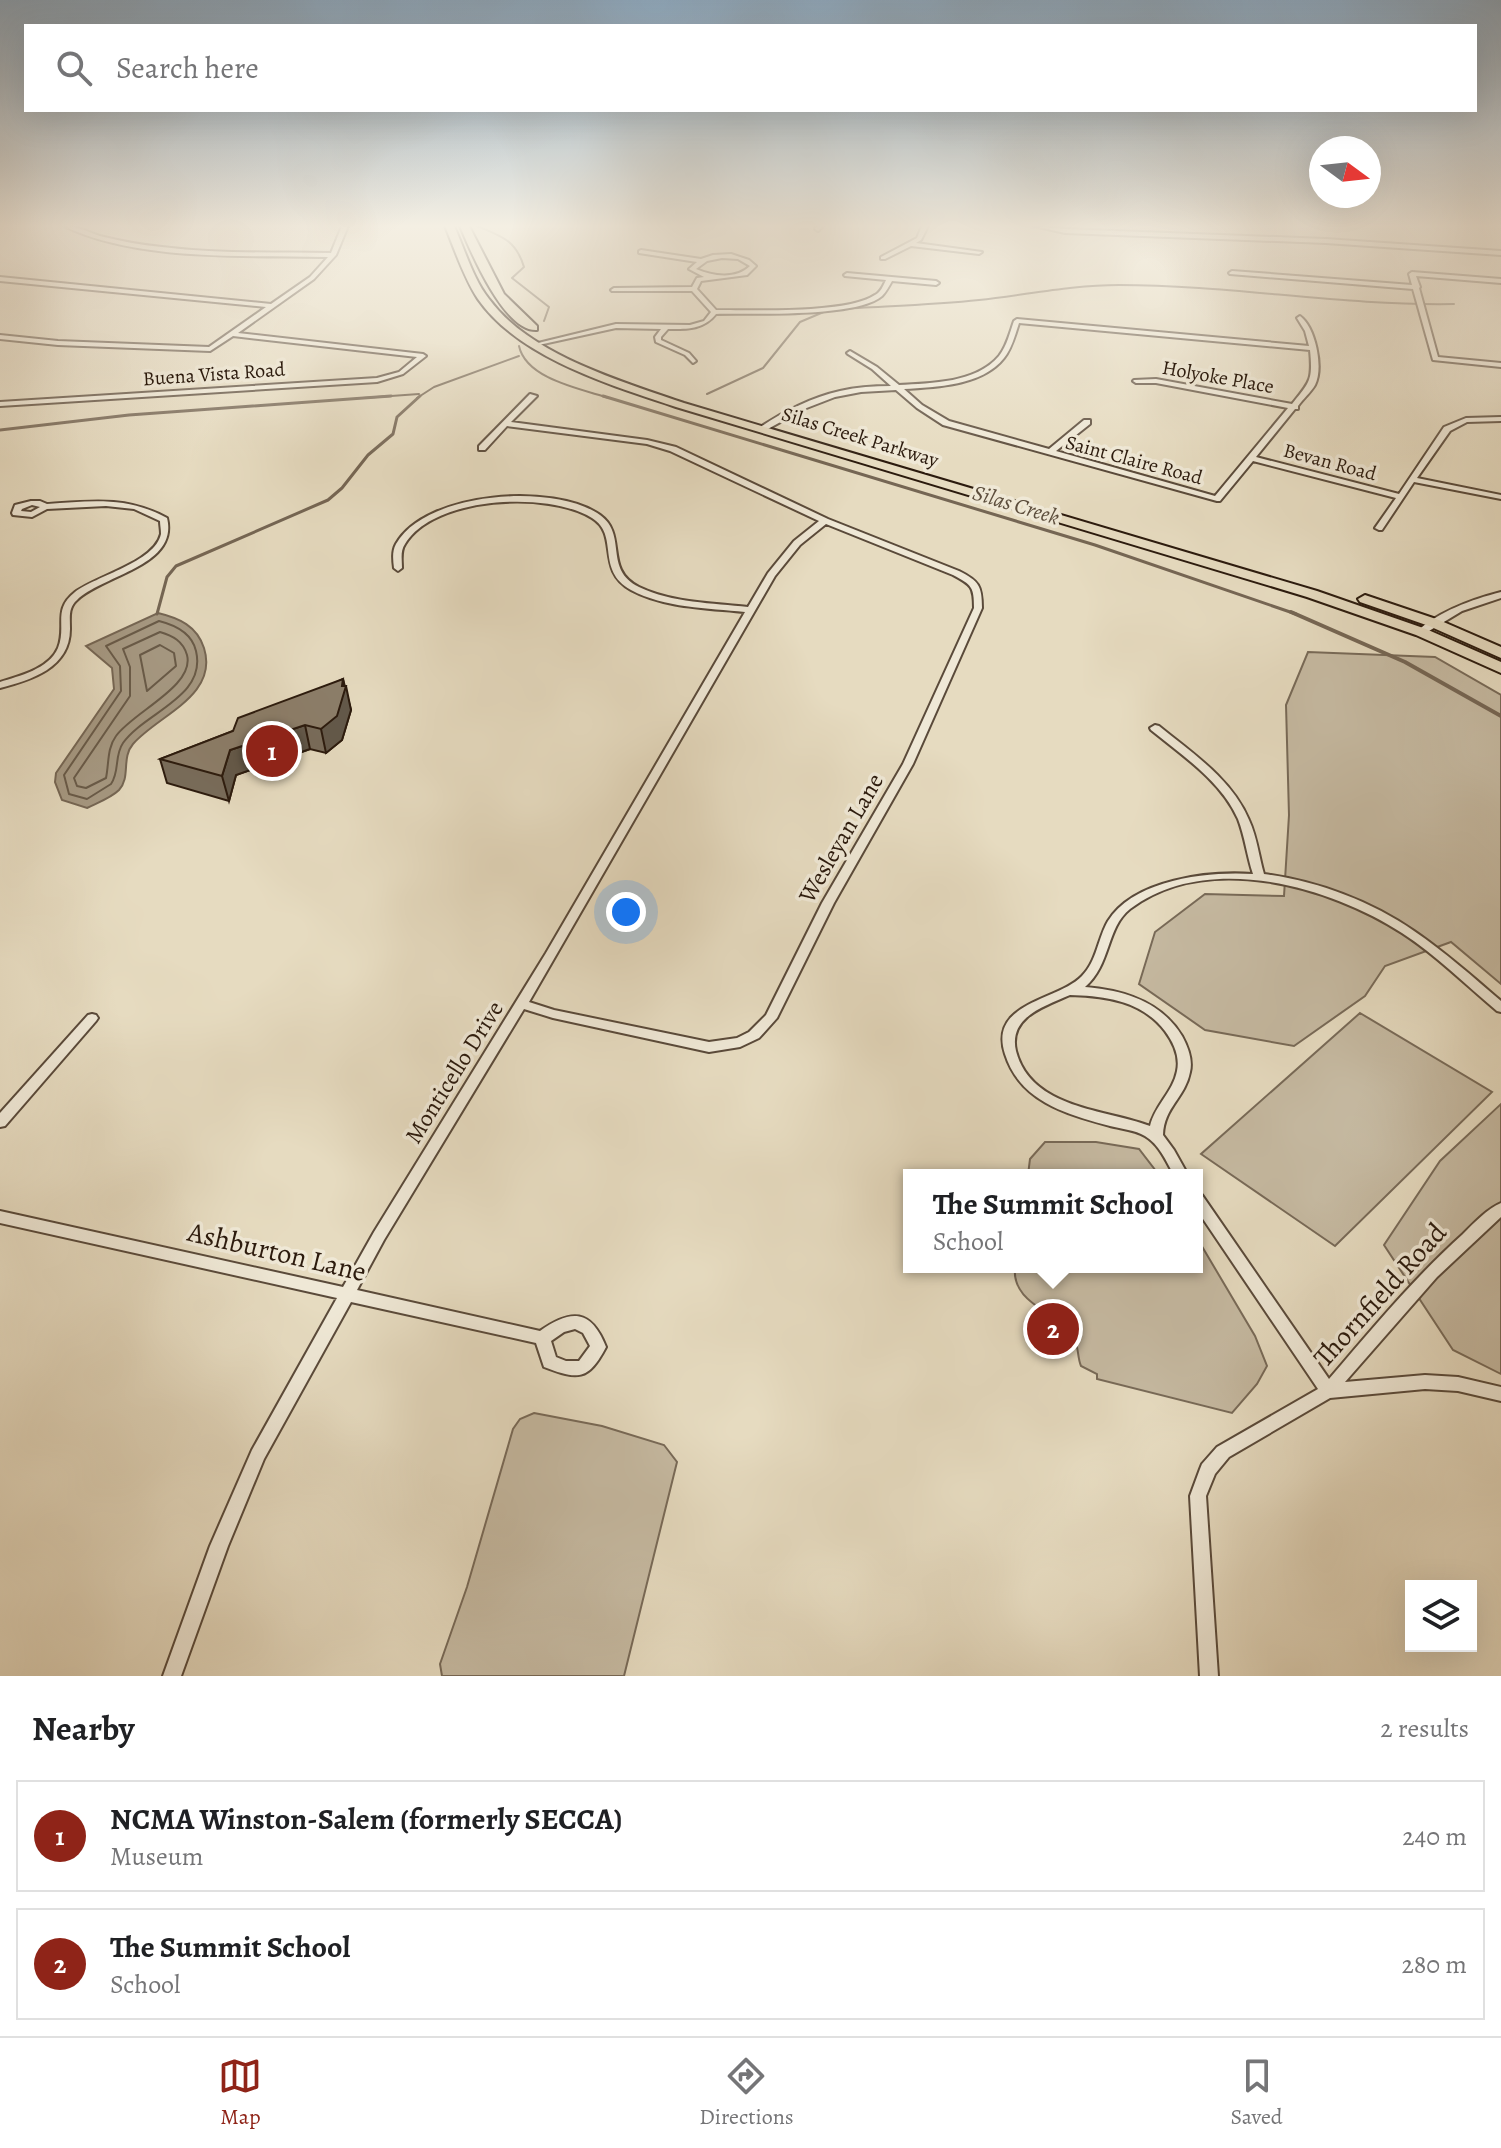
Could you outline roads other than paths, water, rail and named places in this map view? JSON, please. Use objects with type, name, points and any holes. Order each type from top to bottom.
[{"type":"main road","name":"Silas Creek Parkway","points":[[487,304],[536,345],[585,372],[613,383],[769,425]]},
{"type":"main road","name":"Silas Creek Parkway","points":[[506,304],[526,324],[579,358],[617,374],[769,425],[1501,653]]},
{"type":"main road","name":"Silas Creek Parkway","points":[[1428,628],[1501,668]]},
{"type":"street","points":[[255,304],[273,306]]},
{"type":"street","points":[[0,337],[58,343],[210,349],[275,304]]},
{"type":"street","points":[[707,304],[714,312]]},
{"type":"street","points":[[536,345],[616,326],[697,326],[714,312],[805,310],[848,304]]},
{"type":"street","points":[[1421,304],[1435,359],[1501,365]]},
{"type":"street","name":"Saint Claire Road","points":[[850,353],[867,360],[920,409],[946,423],[1217,499],[1312,384],[1315,373],[1311,348],[1306,323],[1300,318]]},
{"type":"street","points":[[769,425],[826,397],[944,383],[992,366],[1002,357],[1017,321],[1311,348]]},
{"type":"street","points":[[665,328],[658,341],[687,354],[693,361]]},
{"type":"street","name":"Buena Vista Road","points":[[0,404],[377,380],[401,373],[423,356],[231,334]]},
{"type":"street","name":"Holyoke Place","points":[[1136,381],[1156,381],[1295,407]]},
{"type":"street","points":[[482,448],[533,396]]},
{"type":"street","points":[[1379,528],[1447,429],[1473,419],[1501,419]]},
{"type":"street","points":[[1049,453],[1087,422]]},
{"type":"street","points":[[506,424],[647,442],[673,449],[825,521]]},
{"type":"street","name":"Bevan Road","points":[[1252,458],[1399,496]]},
{"type":"street","points":[[1414,480],[1473,494],[1501,497]]},
{"type":"street","points":[[398,568],[400,544],[412,529],[447,510],[516,498],[550,501],[568,504],[599,517],[609,531],[612,547],[610,559],[617,576],[633,588],[658,596],[750,610]]},
{"type":"street","points":[[0,685],[46,667],[60,654],[65,637],[62,616],[68,605],[79,593],[152,553],[163,542],[168,530],[164,520],[152,512],[130,505],[110,503],[45,507]]},
{"type":"street","name":"Monticello Drive","points":[[172,1676],[219,1546],[258,1455],[379,1236],[522,1004],[750,610],[782,560],[797,543],[825,521]]},
{"type":"street","name":"Wesleyan Lane","points":[[522,1004],[553,1014],[709,1047],[740,1042],[754,1035],[771,1018],[828,903],[908,764],[978,608],[978,591],[971,581],[825,521]]},
{"type":"street","points":[[1428,628],[1443,614],[1501,595]]},
{"type":"street","points":[[1155,728],[1215,779],[1232,799],[1251,839],[1259,875]]},
{"type":"street","points":[[1156,1136],[1053,1103],[1030,1085],[1018,1069],[1008,1044],[1016,1020],[1039,1003],[1068,991],[1093,972],[1122,908],[1168,885],[1203,878],[1259,875],[1303,884],[1396,925],[1501,1008]]},
{"type":"street","points":[[1068,991],[1099,992],[1143,1005],[1163,1019],[1179,1041],[1185,1065],[1182,1078],[1158,1112],[1156,1136],[1177,1169]]},
{"type":"street","points":[[0,1122],[92,1018]]},
{"type":"street","name":"Thornfield Road","points":[[1203,1208],[1328,1391],[1423,1281],[1472,1232],[1501,1209]]},
{"type":"street","name":"Ashburton Lane","points":[[0,1217],[542,1338]]},
{"type":"street","points":[[1209,1676],[1198,1517],[1201,1482],[1223,1452],[1328,1391],[1425,1382],[1458,1384],[1501,1394]]},
{"type":"water","points":[[158,613],[180,620],[197,634],[204,648],[206,665],[203,679],[184,703],[129,749],[125,779],[116,793],[87,808],[62,800],[55,782],[56,773],[114,689],[112,668],[86,646]]},
{"type":"waterway","name":"Silas Creek","points":[[544,321],[549,307],[545,304]]},
{"type":"waterway","points":[[839,309],[923,304]]},
{"type":"waterway","points":[[707,394],[763,368],[800,322],[826,311]]},
{"type":"waterway","name":"Silas Creek","points":[[519,346],[532,367],[543,375],[609,398]]},
{"type":"waterway","points":[[420,396],[434,387],[519,356]]},
{"type":"waterway","points":[[391,396],[419,394]]},
{"type":"waterway","points":[[0,430],[129,415],[391,396]]},
{"type":"waterway","points":[[363,398],[391,396]]},
{"type":"waterway","points":[[157,614],[167,577],[176,566],[328,500],[342,488],[368,455],[393,434],[397,417],[420,396]]},
{"type":"waterway","name":"Silas Creek","points":[[603,396],[1095,545],[1294,613]]},
{"type":"waterway","name":"Silas Creek","points":[[1294,613],[1405,662],[1501,716]]},
{"type":"place","name":"NCMA Winston-Salem (formerly SECCA)","points":[[272,751]]},
{"type":"place","name":"The Summit School","points":[[1053,1329]]}]
